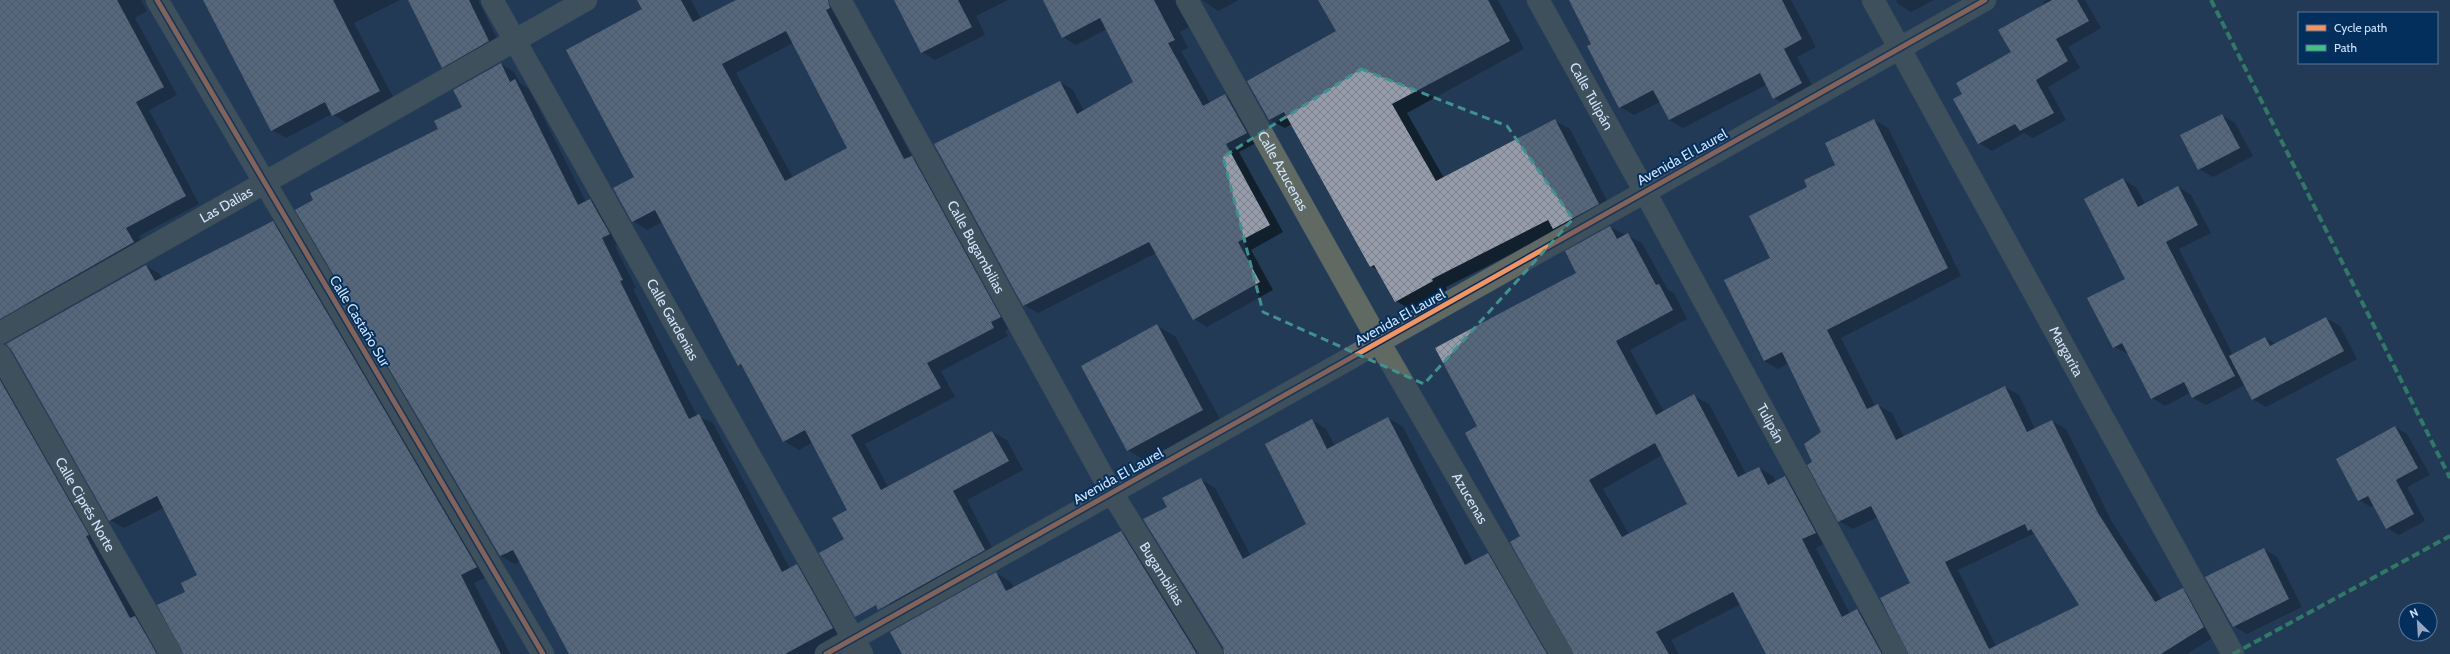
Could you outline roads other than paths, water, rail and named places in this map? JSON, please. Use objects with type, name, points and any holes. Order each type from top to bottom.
[{"type":"street","name":"Calle Castaño Sur","points":[[157,0],[543,654]]},
{"type":"street","name":"Calle Gardenias","points":[[492,0],[857,646]]},
{"type":"street","name":"Las Dalias","points":[[0,333],[586,0]]},
{"type":"street","name":"Calle Bugambilias","points":[[840,0],[1112,493]]},
{"type":"street","name":"Calle Azucenas","points":[[1187,0],[1379,342]]},
{"type":"street","name":"Calle Tulipán","points":[[1538,0],[1645,192]]},
{"type":"street","name":"Margarita","points":[[1873,0],[1901,47],[2233,654]]},
{"type":"street","name":"Avenida El Laurel","points":[[826,654],[857,646],[1112,493],[1985,0]]},
{"type":"street","name":"Tulipán","points":[[1645,192],[1896,654]]},
{"type":"street","name":"Azucenas","points":[[1379,342],[1561,654]]},
{"type":"street","name":"Calle Ciprés Norte","points":[[0,355],[172,654]]},
{"type":"street","name":"Bugambilias","points":[[1112,493],[1212,654]]}]
